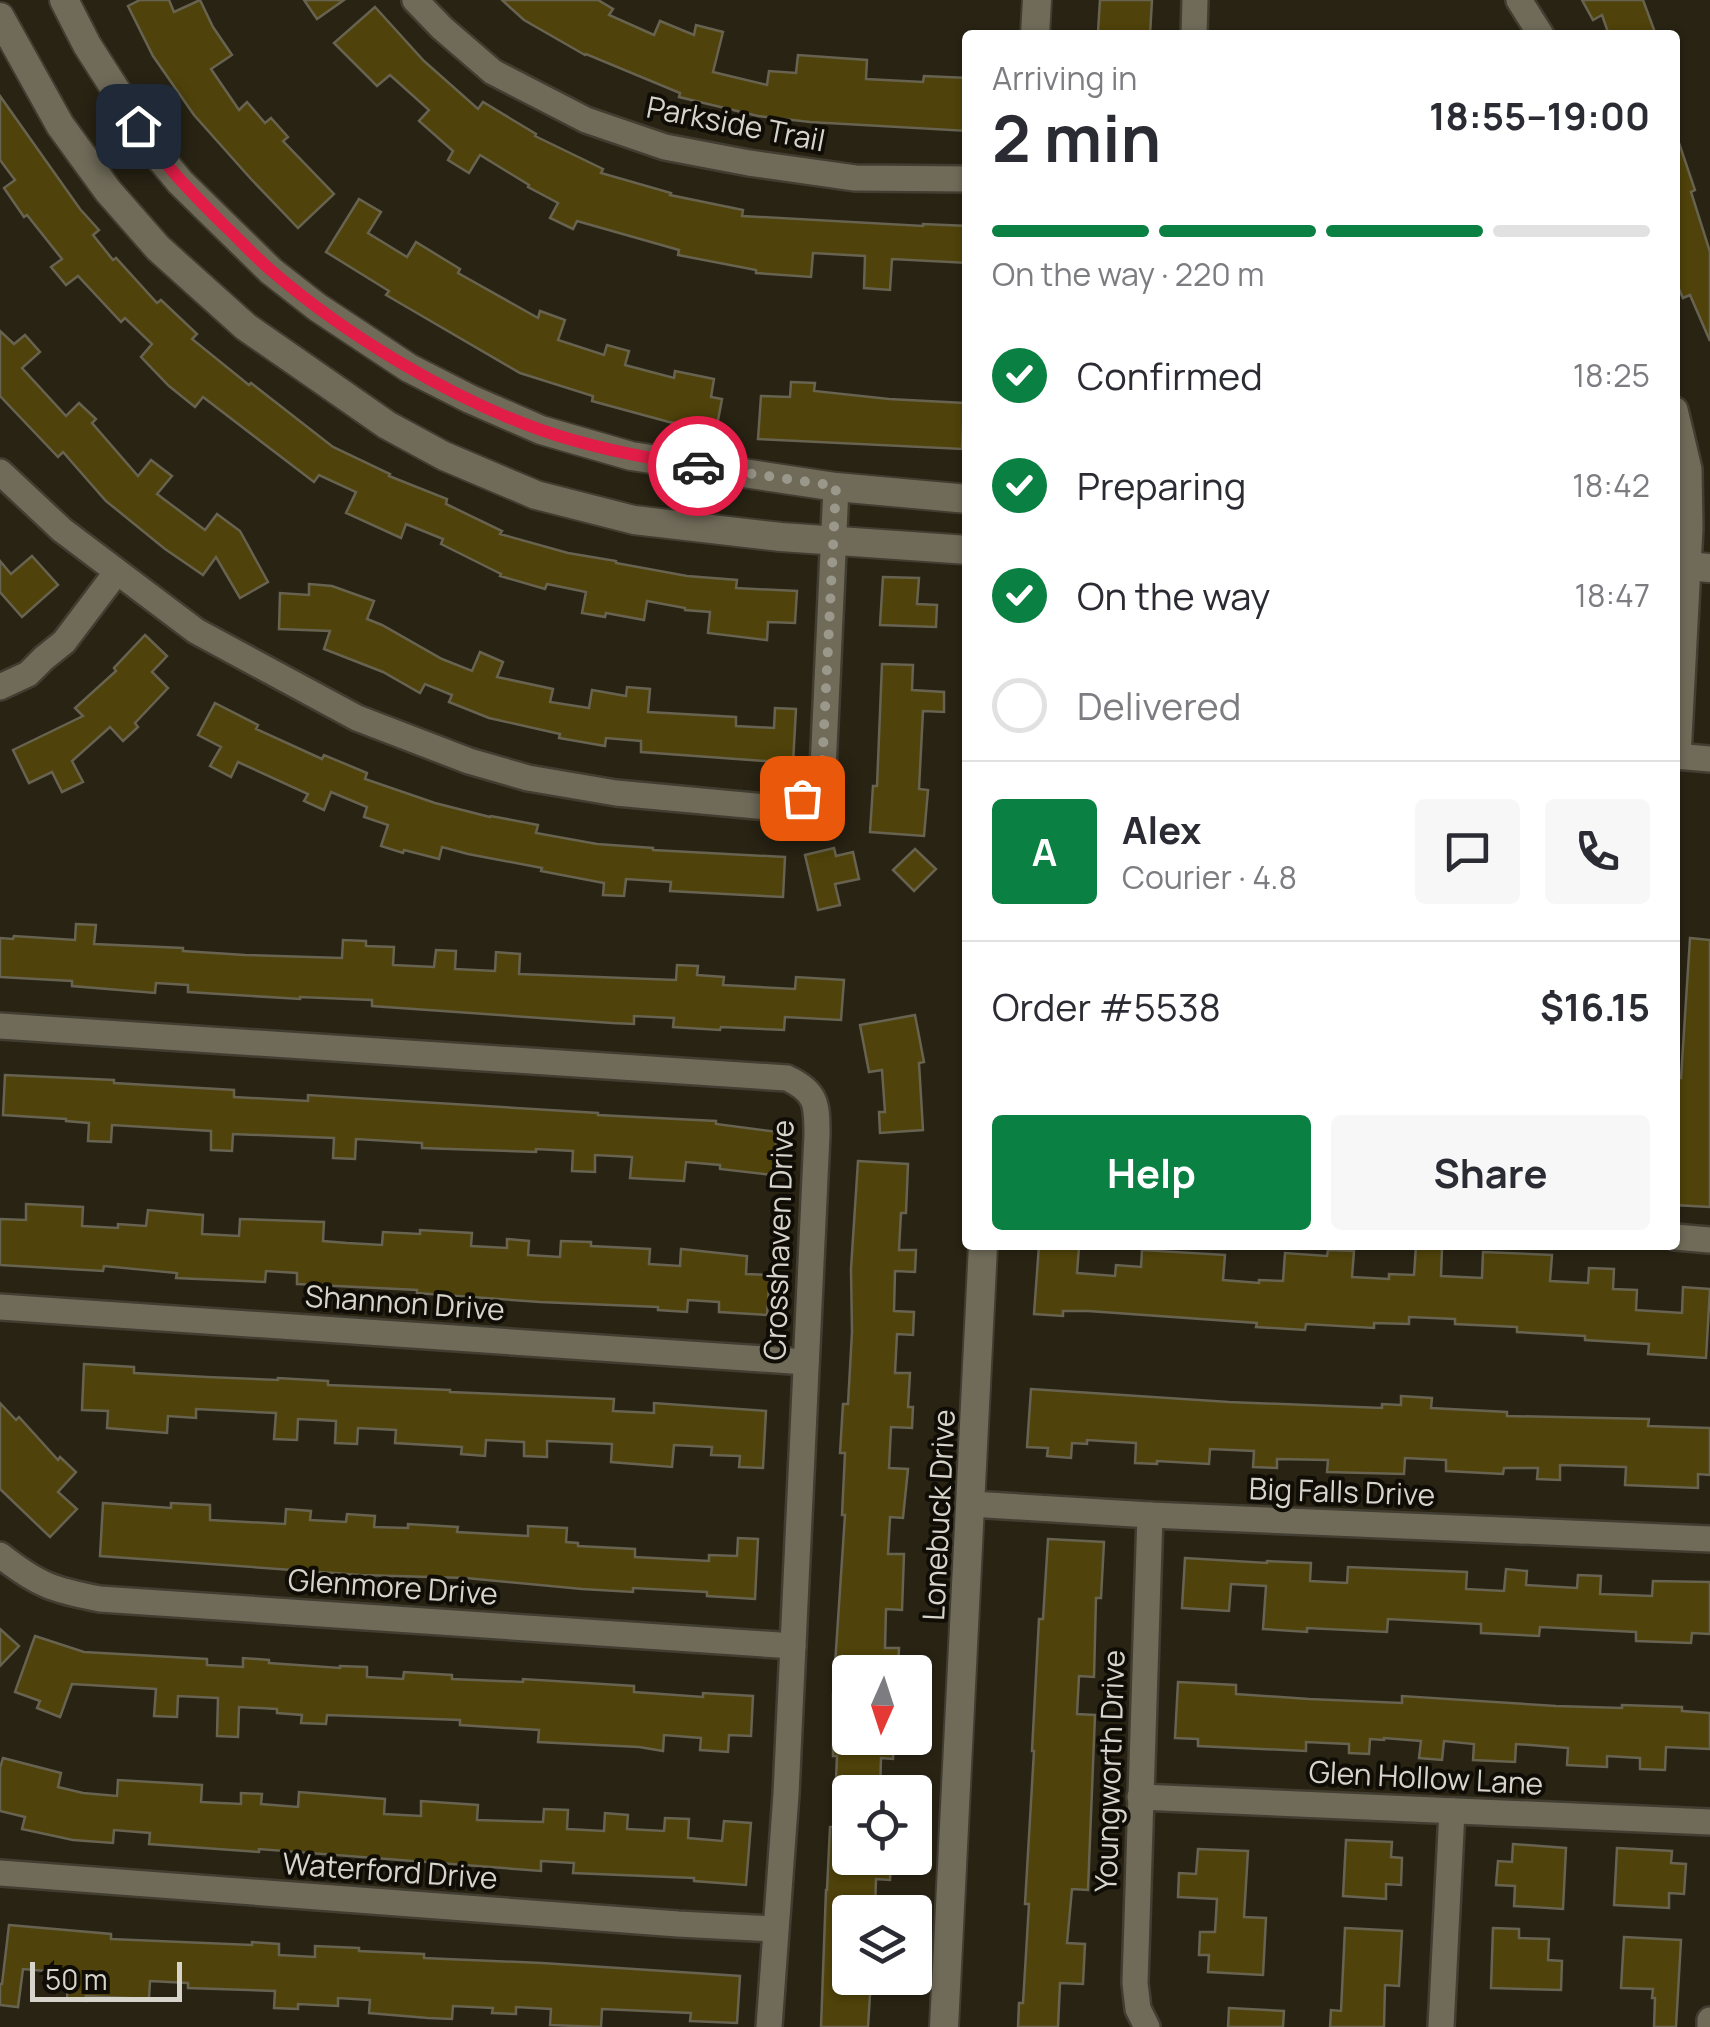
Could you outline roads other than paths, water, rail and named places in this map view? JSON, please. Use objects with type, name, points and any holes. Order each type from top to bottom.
[{"type":"street","points":[[64,0],[86,45],[156,154],[180,182],[271,271],[409,368],[541,430],[631,456],[836,486],[962,498]]},
{"type":"street","name":"Parkside Trail","points":[[415,0],[493,72],[586,120],[666,147],[749,164],[855,178],[962,179]]},
{"type":"street","points":[[1035,30],[1038,0]]},
{"type":"street","points":[[1194,30],[1195,0]]},
{"type":"street","points":[[1520,0],[1538,30]]},
{"type":"street","points":[[0,17],[60,125],[108,191],[158,248],[246,327],[386,426],[444,456],[536,495],[634,520],[780,537],[962,550]]},
{"type":"street","points":[[1680,433],[1688,469],[1691,566],[1680,705]]},
{"type":"street","points":[[0,472],[62,530],[196,632],[357,718],[469,761],[528,778],[616,793],[778,808],[808,795],[822,769],[836,486]]},
{"type":"street","points":[[0,687],[28,674],[64,642],[116,573]]},
{"type":"street","points":[[1680,756],[1710,758]]},
{"type":"street","name":"Crosshaven Drive","points":[[0,1026],[787,1078],[812,1094],[817,1111],[806,1362],[786,1794],[770,2027]]},
{"type":"street","points":[[1680,1237],[1710,1240]]},
{"type":"street","name":"Lonebuck Drive","points":[[944,2027],[983,1250]]},
{"type":"street","name":"Shannon Drive","points":[[0,1308],[806,1362]]},
{"type":"street","name":"Big Falls Drive","points":[[971,1504],[1710,1540]]},
{"type":"street","name":"Youngworth Drive","points":[[1147,2027],[1138,2010],[1134,1984],[1150,1515]]},
{"type":"street","name":"Glenmore Drive","points":[[0,1555],[38,1583],[100,1600],[793,1646]]},
{"type":"street","name":"Glen Hollow Lane","points":[[1140,1797],[1710,1822]]},
{"type":"street","points":[[1441,2027],[1452,1810]]},
{"type":"street","name":"Waterford Drive","points":[[0,1873],[775,1929]]}]
